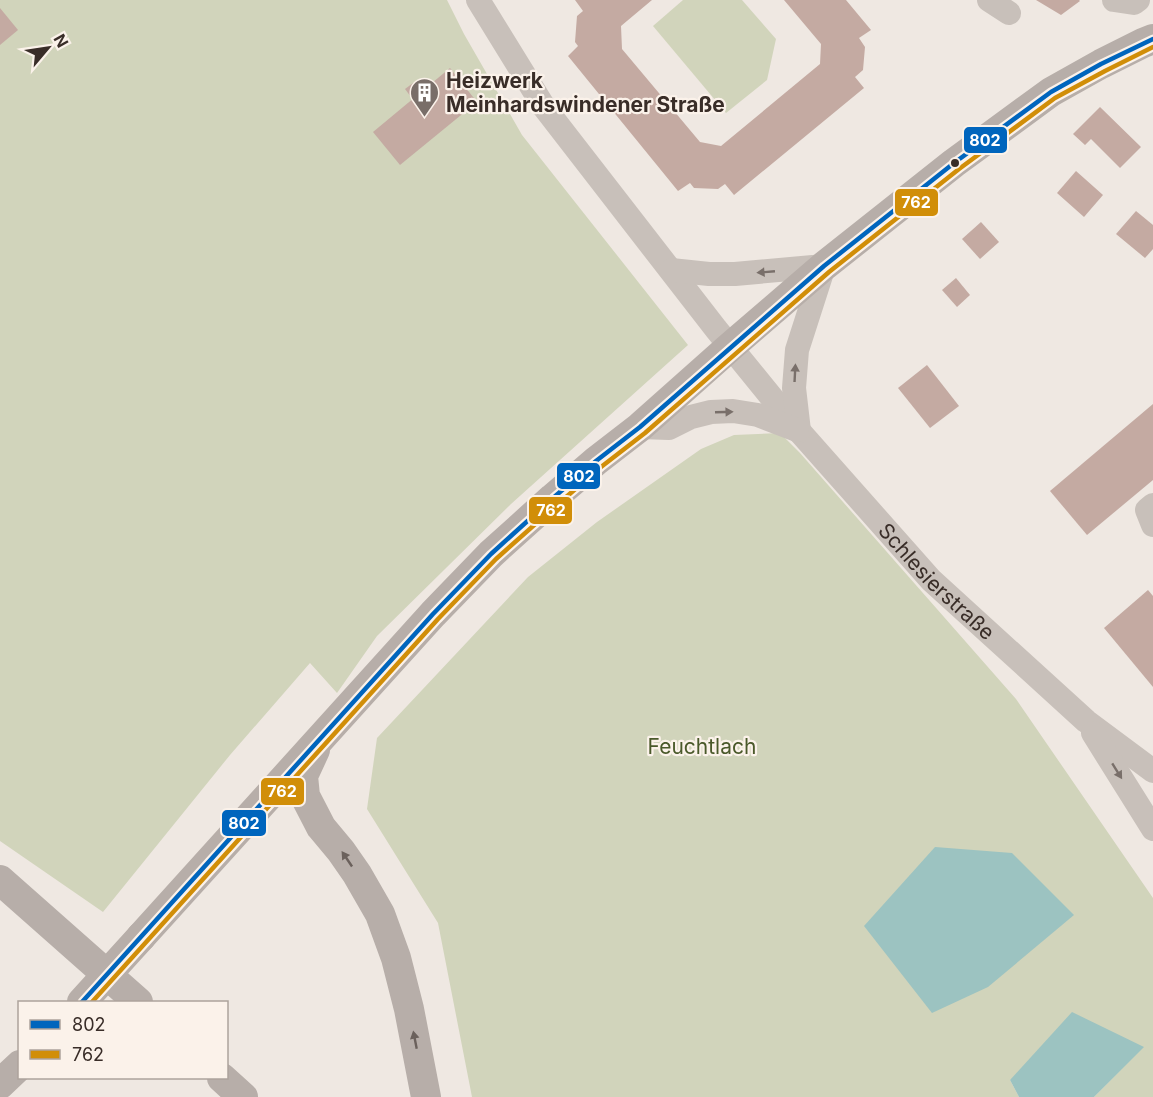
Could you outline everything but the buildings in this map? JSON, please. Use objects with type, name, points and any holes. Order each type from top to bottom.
[{"type":"main road","points":[[83,1001],[433,614],[491,554],[596,461],[640,427],[824,267],[954,163],[1051,92],[1101,64],[1150,47]]},
{"type":"main road","points":[[320,738],[303,776],[304,796],[321,827],[341,850],[380,914],[396,958],[409,1008],[426,1097]]},
{"type":"main road","points":[[0,880],[137,1001]]},
{"type":"main road","points":[[0,1084],[18,1067]]},
{"type":"main road","points":[[3,1097],[18,1079]]},
{"type":"main road","points":[[224,1079],[243,1097]]},
{"type":"street","name":"Schlesierstraße","points":[[478,0],[543,107],[730,347],[799,431],[931,580],[1086,721],[1153,771]]},
{"type":"street","points":[[988,0],[1009,13]]},
{"type":"street","points":[[671,270],[735,274],[824,267],[797,350],[795,388],[799,431]]},
{"type":"street","name":"Schlesierstraße","points":[[640,427],[669,428],[691,417],[711,412],[733,411],[758,415],[799,431]]},
{"type":"street","points":[[1153,505],[1147,510],[1153,525]]},
{"type":"street","name":"Schlesierstraße","points":[[1086,721],[1153,829]]},
{"type":"green space","points":[[0,0],[447,0],[522,135],[688,345],[511,504],[377,636],[337,693],[310,663],[230,755],[103,912],[0,841]]},
{"type":"green space","points":[[683,0],[742,0],[776,39],[767,80],[726,113],[653,26]]},
{"type":"green space","name":"Feuchtlach","points":[[780,433],[1016,699],[1153,898],[1153,1097],[1094,1097],[1143,1047],[1010,1080],[1019,1097],[472,1097],[438,923],[367,809],[377,738],[528,577],[597,522],[701,449],[734,435]]},
{"type":"water","points":[[935,847],[1012,853],[1074,915],[988,987],[932,1013],[864,926]]},
{"type":"water","points":[[1072,1012],[1144,1047],[1094,1097],[1019,1097],[1010,1080]]},
{"type":"transit line","name":"802","points":[[83,1001],[433,614],[491,554],[553,498],[640,427],[824,266],[954,163],[1051,92],[1153,39]]},
{"type":"transit line","name":"762","points":[[93,1001],[438,619],[496,559],[601,467],[645,433],[829,272],[959,169],[1055,98],[1153,47]]},
{"type":"place","name":"Heizwerk Meinhardswindener Straße","points":[[425,118]]}]
